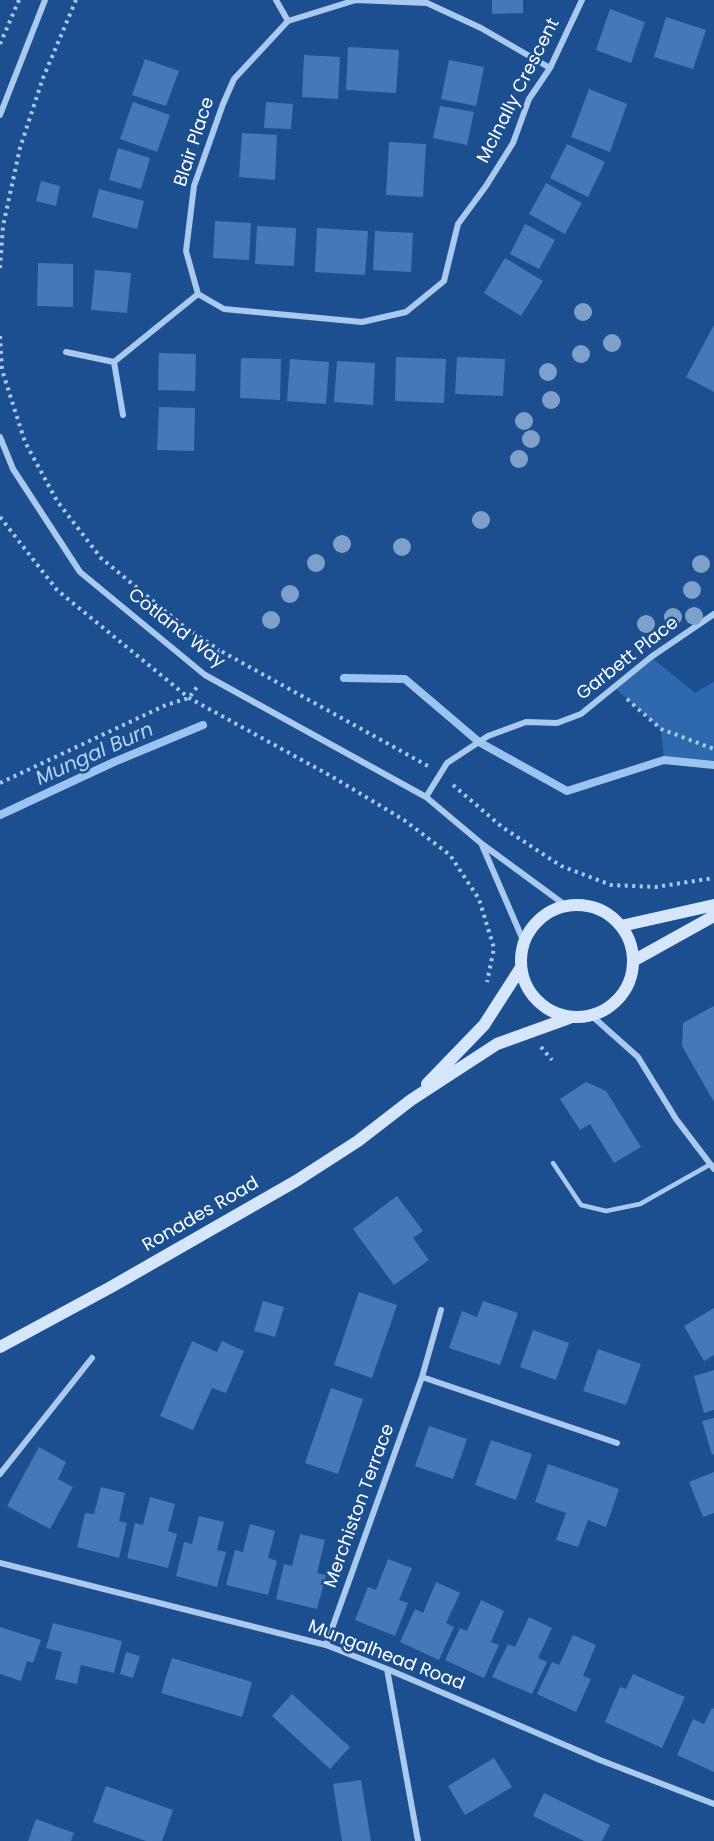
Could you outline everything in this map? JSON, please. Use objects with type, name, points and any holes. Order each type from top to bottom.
[{"type":"main road","points":[[565,905],[586,905],[605,912],[621,926],[630,942],[633,961],[630,982],[614,1004],[592,1016],[569,1018],[546,1010],[531,996],[520,969],[523,940],[540,918],[565,905]]},
{"type":"main road","points":[[621,926],[714,906]]},
{"type":"main road","points":[[633,961],[714,916]]},
{"type":"main road","name":"Ronades Road","points":[[411,1100],[484,1025],[520,969]]},
{"type":"main road","name":"Ronades Road","points":[[0,1347],[296,1181],[358,1141],[411,1100],[497,1044],[569,1018]]},
{"type":"street","points":[[0,115],[45,0]]},
{"type":"street","points":[[276,0],[288,21]]},
{"type":"street","name":"Blair Place","points":[[198,294],[186,250],[194,186],[234,79],[288,21],[356,0],[427,3],[481,28],[550,68]]},
{"type":"street","name":"McInally Crescent","points":[[198,294],[224,309],[362,322],[406,312],[444,281],[458,224],[486,186],[513,143],[529,99],[550,68],[582,0]]},
{"type":"street","points":[[114,362],[198,294]]},
{"type":"street","points":[[66,352],[114,362]]},
{"type":"street","points":[[114,362],[123,415]]},
{"type":"street","name":"Cotland Way","points":[[0,437],[13,469],[80,572],[205,675],[426,797],[482,844],[565,905]]},
{"type":"street","name":"Garbett Place","points":[[440,773],[447,763],[488,735],[526,722],[557,723],[581,714],[651,657],[714,614]]},
{"type":"street","points":[[426,797],[440,773]]},
{"type":"street","name":"Cotland Way","points":[[482,844],[523,940]]},
{"type":"street","points":[[592,1016],[638,1057],[676,1119],[712,1166]]},
{"type":"street","name":"Merchiston Terrace","points":[[326,1645],[422,1377],[441,1310]]},
{"type":"street","points":[[0,1474],[92,1358]]},
{"type":"street","points":[[422,1377],[617,1443]]},
{"type":"street","name":"Mungalhead Road","points":[[0,1563],[326,1645],[600,1760],[714,1804]]},
{"type":"street","points":[[387,1669],[418,1841]]},
{"type":"lane","points":[[553,1163],[581,1205],[606,1211],[640,1204],[712,1166]]},
{"type":"path","points":[[0,44],[19,0]]},
{"type":"path","points":[[0,268],[3,226],[20,148],[44,78],[76,0]]},
{"type":"path","points":[[0,336],[2,370],[25,442],[57,501],[102,558],[182,626],[219,650],[420,760]]},
{"type":"path","points":[[0,517],[57,590],[189,698],[332,776],[404,820],[450,855],[479,899],[494,948],[486,985],[500,1000]]},
{"type":"path","points":[[0,783],[166,705],[189,698],[219,650]]},
{"type":"path","points":[[615,688],[661,729],[714,749]]},
{"type":"path","points":[[440,773],[502,827],[561,866],[611,885],[656,887],[714,878]]},
{"type":"path","points":[[527,1032],[552,1060]]},
{"type":"shaded area","points":[[651,657],[695,693],[714,682],[714,765],[664,760],[661,729],[615,688]]},
{"type":"building","points":[[492,0],[523,0],[523,13],[492,14]]},
{"type":"building","points":[[610,9],[645,22],[631,63],[596,50]]},
{"type":"building","points":[[666,17],[706,30],[693,69],[654,57]]},
{"type":"building","points":[[348,47],[399,50],[396,93],[346,90]]},
{"type":"building","points":[[304,55],[340,57],[338,99],[302,97]]},
{"type":"building","points":[[145,59],[179,71],[166,106],[132,95]]},
{"type":"building","points":[[449,60],[484,67],[476,106],[441,99]]},
{"type":"building","points":[[589,89],[627,104],[610,152],[571,137]]},
{"type":"building","points":[[133,102],[170,115],[157,152],[120,139]]},
{"type":"building","points":[[266,102],[293,104],[291,129],[264,128]]},
{"type":"building","points":[[440,106],[474,112],[467,145],[433,138]]},
{"type":"building","points":[[242,133],[277,135],[275,180],[239,177]]},
{"type":"building","points":[[389,142],[426,144],[423,197],[386,195]]},
{"type":"building","points":[[567,144],[605,162],[588,197],[550,178]]},
{"type":"building","points":[[118,148],[150,158],[141,189],[109,180]]},
{"type":"building","points":[[41,181],[60,186],[56,206],[36,201]]},
{"type":"building","points":[[546,183],[582,203],[565,234],[529,214]]},
{"type":"building","points":[[99,189],[144,201],[137,229],[92,217]]},
{"type":"building","points":[[215,221],[251,223],[249,260],[213,258]]},
{"type":"building","points":[[525,224],[555,240],[539,269],[510,254]]},
{"type":"building","points":[[257,226],[296,228],[294,266],[255,264]]},
{"type":"building","points":[[317,228],[368,231],[365,275],[315,272]]},
{"type":"building","points":[[375,231],[413,233],[411,272],[373,270]]},
{"type":"building","points":[[505,258],[543,281],[521,316],[484,293]]},
{"type":"building","points":[[38,263],[73,264],[73,307],[37,306]]},
{"type":"building","points":[[95,270],[131,273],[127,313],[91,310]]},
{"type":"building","points":[[714,325],[714,392],[686,377]]},
{"type":"building","points":[[159,353],[196,354],[195,391],[158,390]]},
{"type":"building","points":[[396,357],[446,359],[444,403],[395,401]]},
{"type":"building","points":[[457,357],[505,359],[503,396],[455,394]]},
{"type":"building","points":[[241,358],[281,359],[280,400],[240,398]]},
{"type":"building","points":[[290,359],[329,362],[326,404],[287,401]]},
{"type":"building","points":[[337,361],[375,363],[373,405],[334,402]]},
{"type":"building","points":[[159,407],[195,408],[194,451],[157,450]]},
{"type":"building","points":[[714,1006],[714,1102],[682,1046],[683,1023]]},
{"type":"building","points":[[586,1082],[606,1091],[641,1147],[614,1163],[590,1124],[580,1130],[560,1099]]},
{"type":"building","points":[[397,1196],[423,1231],[413,1238],[429,1260],[394,1285],[353,1229]]},
{"type":"building","points":[[359,1292],[397,1305],[372,1378],[334,1365]]},
{"type":"building","points":[[263,1301],[284,1307],[275,1337],[254,1331]]},
{"type":"building","points":[[483,1301],[518,1313],[500,1365],[449,1348],[462,1311],[477,1317]]},
{"type":"building","points":[[714,1308],[714,1355],[704,1361],[684,1326]]},
{"type":"building","points":[[533,1330],[569,1343],[556,1380],[520,1367]]},
{"type":"building","points":[[192,1341],[217,1352],[222,1341],[244,1351],[226,1393],[212,1388],[193,1430],[160,1416]]},
{"type":"building","points":[[598,1349],[641,1364],[626,1405],[583,1391]]},
{"type":"building","points":[[714,1370],[714,1410],[704,1413],[694,1376]]},
{"type":"building","points":[[331,1388],[363,1399],[338,1474],[305,1463]]},
{"type":"building","points":[[714,1418],[714,1454],[712,1455],[702,1421]]},
{"type":"building","points":[[429,1426],[467,1439],[453,1479],[415,1466]]},
{"type":"building","points":[[491,1440],[532,1454],[516,1500],[475,1485]]},
{"type":"building","points":[[39,1447],[66,1462],[58,1479],[73,1487],[50,1529],[7,1506]]},
{"type":"building","points":[[548,1464],[619,1489],[606,1527],[588,1520],[578,1547],[556,1540],[566,1513],[535,1502]]},
{"type":"building","points":[[714,1472],[714,1513],[703,1517],[689,1482]]},
{"type":"building","points":[[101,1487],[125,1493],[119,1521],[127,1523],[119,1558],[77,1547],[85,1513],[94,1514]]},
{"type":"building","points":[[150,1497],[175,1504],[168,1531],[177,1534],[168,1568],[127,1558],[135,1523],[143,1525]]},
{"type":"building","points":[[199,1516],[224,1522],[217,1550],[226,1552],[217,1587],[176,1576],[184,1542],[192,1544]]},
{"type":"building","points":[[250,1524],[275,1531],[268,1558],[277,1561],[268,1595],[226,1585],[235,1550],[243,1552]]},
{"type":"building","points":[[300,1534],[325,1540],[317,1573],[326,1575],[317,1609],[276,1599],[284,1564],[292,1566]]},
{"type":"building","points":[[388,1559],[412,1568],[399,1600],[408,1603],[395,1636],[355,1620],[368,1587],[376,1590]]},
{"type":"building","points":[[436,1582],[460,1593],[446,1623],[454,1627],[439,1660],[400,1642],[415,1609],[423,1613]]},
{"type":"building","points":[[481,1600],[504,1611],[491,1642],[499,1645],[484,1678],[445,1660],[460,1628],[467,1631]]},
{"type":"building","points":[[529,1617],[552,1628],[538,1658],[547,1662],[532,1694],[492,1677],[508,1644],[515,1647]]},
{"type":"building","points":[[53,1623],[122,1641],[114,1673],[81,1665],[77,1684],[55,1679],[62,1652],[46,1648]]},
{"type":"building","points":[[0,1627],[41,1640],[33,1663],[27,1661],[21,1681],[0,1674]]},
{"type":"building","points":[[573,1635],[596,1645],[583,1676],[591,1679],[576,1712],[537,1694],[552,1662],[559,1665]]},
{"type":"building","points":[[126,1652],[140,1656],[133,1678],[120,1674]]},
{"type":"building","points":[[172,1658],[252,1682],[242,1717],[161,1693]]},
{"type":"building","points":[[633,1674],[685,1697],[662,1748],[605,1722],[620,1687],[626,1689]]},
{"type":"building","points":[[292,1694],[350,1747],[330,1769],[272,1716]]},
{"type":"building","points":[[712,1708],[714,1709],[714,1772],[677,1755],[693,1719],[704,1724]]},
{"type":"building","points":[[494,1758],[512,1787],[465,1815],[448,1786]]},
{"type":"building","points":[[361,1780],[371,1841],[342,1841],[333,1784]]},
{"type":"building","points":[[106,1786],[173,1810],[162,1841],[146,1841],[93,1822]]},
{"type":"building","points":[[544,1793],[610,1825],[602,1841],[584,1841],[533,1816]]},
{"type":"building","points":[[36,1819],[74,1833],[71,1841],[28,1841]]},
{"type":"waterway","name":"Mungal Burn","points":[[344,678],[405,679],[479,742],[567,791],[664,760],[714,765]]},
{"type":"waterway","name":"Mungal Burn","points":[[0,815],[114,762],[203,725]]}]
